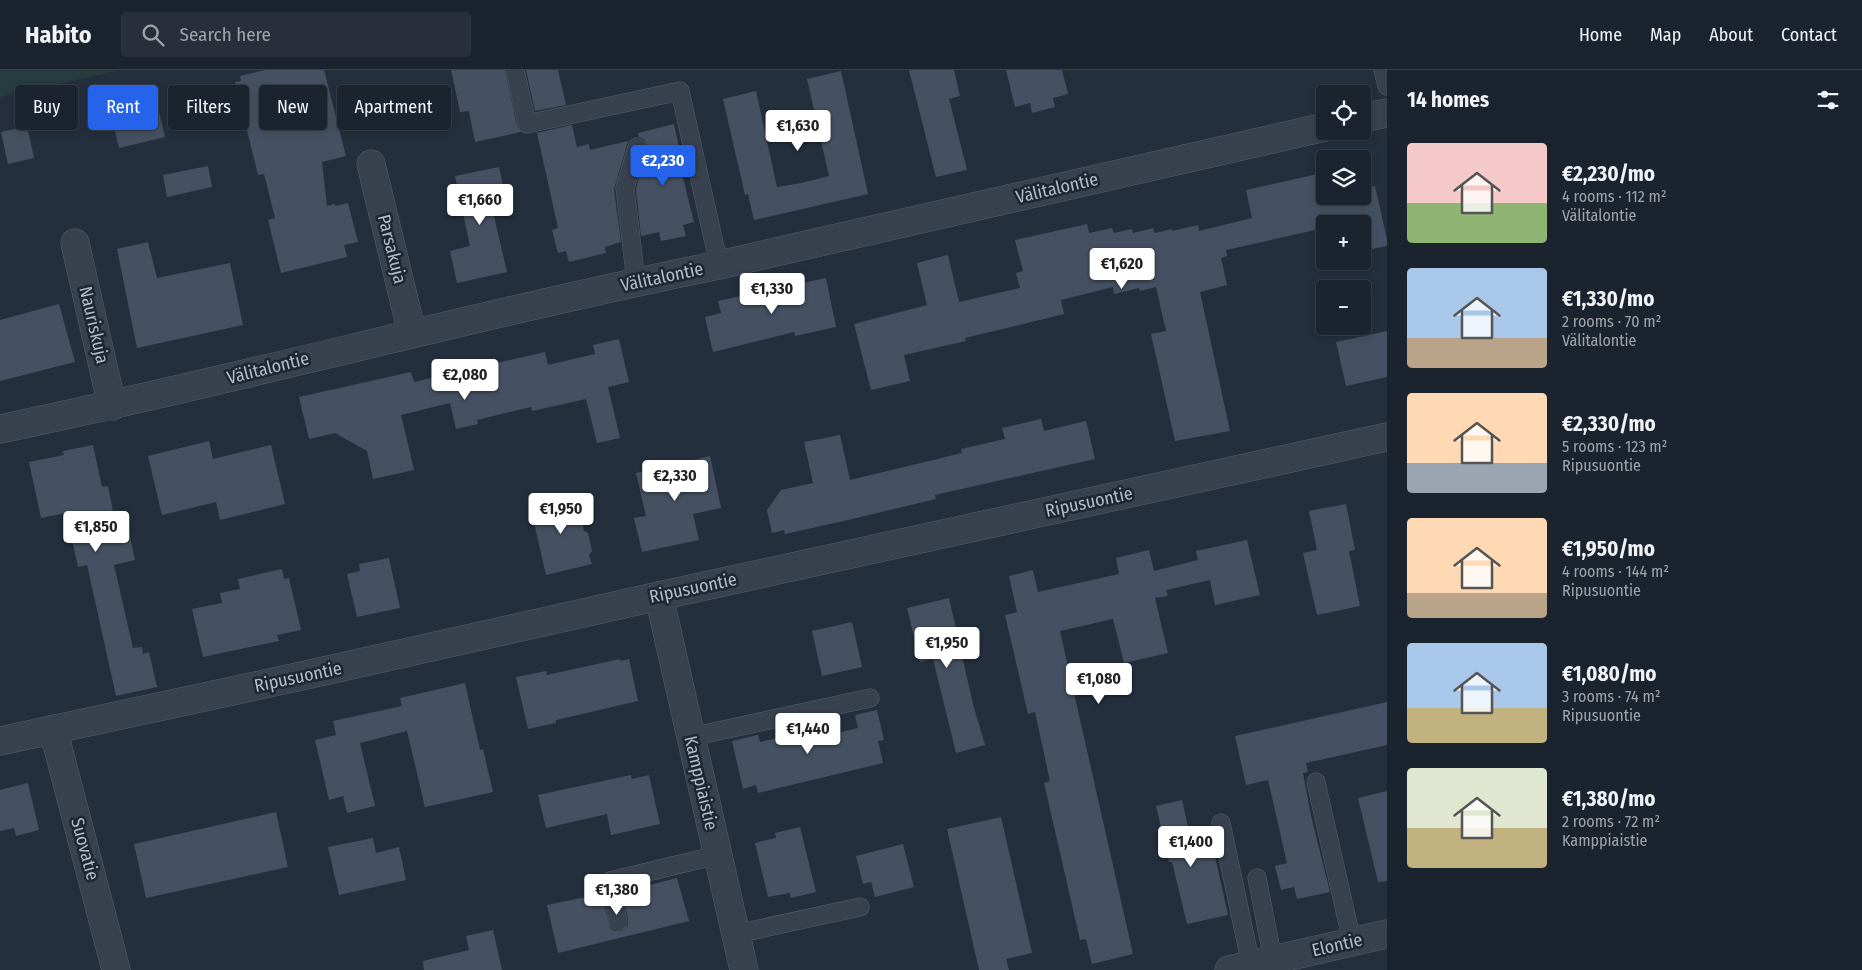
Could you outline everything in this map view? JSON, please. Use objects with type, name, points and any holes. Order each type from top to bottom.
[{"type":"street","points":[[1371,116],[1387,112]]},
{"type":"street","name":"Välitalontie","points":[[0,429],[112,406],[412,333],[1316,129]]},
{"type":"street","name":"Parsakuja","points":[[371,164],[412,333]]},
{"type":"street","name":"Nauriskuja","points":[[75,243],[112,406]]},
{"type":"street","name":"Ripusuontie","points":[[0,740],[298,677],[1387,437]]},
{"type":"street","name":"Kamppiaistie","points":[[659,596],[744,970]]},
{"type":"street","name":"Suovatie","points":[[53,729],[116,970]]},
{"type":"street","name":"Elontie","points":[[1251,965],[1387,934]]},
{"type":"lane","points":[[515,70],[527,124],[680,91],[719,265]]},
{"type":"lane","points":[[1383,70],[1387,86]]},
{"type":"lane","points":[[636,282],[625,188],[637,147]]},
{"type":"lane","points":[[691,737],[870,698]]},
{"type":"lane","points":[[1316,782],[1352,942]]},
{"type":"lane","points":[[1221,823],[1251,965]]},
{"type":"lane","points":[[618,921],[610,881],[718,855]]},
{"type":"lane","points":[[1251,965],[1257,878]]},
{"type":"lane","points":[[736,934],[860,907]]},
{"type":"green space","points":[[0,70],[121,70],[54,85],[15,85],[15,94],[0,97]]},
{"type":"building","points":[[265,70],[324,70],[337,121],[337,130],[339,130],[346,156],[322,162],[327,206],[348,203],[358,242],[344,245],[347,257],[281,273],[268,220],[275,218],[264,174],[258,175],[247,130],[249,130],[249,85],[236,85],[235,82],[241,81],[240,76]]},
{"type":"building","points":[[451,70],[505,70],[517,126],[521,132],[475,142],[469,111],[460,112]]},
{"type":"building","points":[[526,70],[558,70],[566,105],[535,111]]},
{"type":"building","points":[[909,70],[954,70],[960,96],[949,99],[967,170],[936,177]]},
{"type":"building","points":[[1006,70],[1062,70],[1068,94],[1053,98],[1055,107],[1032,113],[1030,103],[1015,107]]},
{"type":"building","points":[[841,71],[868,194],[754,220],[748,194],[745,195],[723,99],[756,91],[777,187],[801,183],[829,176],[807,79]]},
{"type":"building","points":[[158,108],[165,137],[119,148],[115,130],[158,130]]},
{"type":"building","points":[[674,124],[682,162],[679,162],[694,222],[683,225],[686,236],[661,241],[659,232],[641,236],[636,189],[647,145],[644,139],[639,137],[638,133]]},
{"type":"building","points":[[572,125],[577,147],[589,144],[590,150],[628,141],[614,189],[621,242],[605,247],[606,253],[569,262],[566,251],[558,253],[552,230],[558,228],[537,133]]},
{"type":"building","points":[[15,129],[28,130],[34,158],[8,164],[1,132]]},
{"type":"building","points":[[208,166],[212,187],[167,197],[163,175]]},
{"type":"building","points":[[499,167],[506,200],[491,203],[507,272],[457,283],[450,251],[470,246],[455,176]]},
{"type":"building","points":[[1316,174],[1316,205],[1371,205],[1371,187],[1375,186],[1387,246],[1371,249],[1371,215],[1316,215],[1316,234],[1315,230],[1226,250],[1227,256],[1221,258],[1227,285],[1200,292],[1230,431],[1175,441],[1151,334],[1166,331],[1156,287],[1140,291],[1139,288],[1114,294],[1113,287],[1061,300],[1064,314],[965,338],[966,341],[904,355],[910,381],[871,390],[854,324],[927,305],[917,263],[948,255],[959,302],[1020,288],[1016,273],[1023,271],[1015,240],[1087,224],[1089,233],[1112,228],[1114,233],[1132,229],[1133,233],[1153,228],[1155,233],[1198,225],[1199,231],[1252,218],[1246,190]]},
{"type":"building","points":[[148,242],[157,278],[230,263],[243,325],[137,348],[117,249]]},
{"type":"building","points":[[826,278],[836,327],[795,336],[794,332],[713,352],[705,317],[721,313],[718,301]]},
{"type":"building","points":[[59,304],[75,362],[0,381],[0,320]]},
{"type":"building","points":[[1387,331],[1387,377],[1346,386],[1336,342]]},
{"type":"building","points":[[619,339],[629,382],[608,387],[620,438],[597,443],[586,399],[532,411],[531,407],[477,420],[478,424],[456,429],[450,403],[401,415],[414,470],[373,479],[367,451],[335,433],[309,439],[299,397],[411,372],[414,382],[545,352],[548,365],[595,354],[593,345]]},
{"type":"building","points":[[1041,419],[1044,431],[1086,421],[1095,459],[935,495],[936,499],[848,520],[785,534],[784,530],[772,533],[767,510],[781,490],[813,483],[804,442],[840,435],[850,480],[962,453],[961,449],[1005,439],[1002,428]]},
{"type":"building","points":[[209,441],[213,459],[271,445],[285,504],[220,520],[216,502],[162,515],[148,456]]},
{"type":"building","points":[[93,445],[102,487],[108,486],[114,516],[125,514],[135,560],[114,565],[133,648],[142,647],[143,654],[149,652],[157,687],[116,696],[87,565],[78,567],[66,513],[41,518],[29,462],[64,455],[63,451]]},
{"type":"building","points":[[710,456],[721,508],[693,514],[699,540],[642,552],[634,518],[646,516],[636,473]]},
{"type":"building","points":[[576,495],[584,531],[588,533],[592,551],[589,555],[592,564],[546,575],[530,505]]},
{"type":"building","points":[[1346,504],[1355,550],[1349,551],[1360,606],[1317,615],[1303,553],[1317,550],[1309,511]]},
{"type":"building","points":[[1247,540],[1260,595],[1215,605],[1210,580],[1166,590],[1168,596],[1155,598],[1168,653],[1124,663],[1113,619],[1060,631],[1133,954],[1092,964],[1086,939],[1080,940],[1044,783],[1050,781],[1035,712],[1028,714],[1005,615],[1017,612],[1009,576],[1033,570],[1038,592],[1119,574],[1116,558],[1149,550],[1154,571],[1198,560],[1196,551]]},
{"type":"building","points":[[389,558],[400,608],[357,617],[347,574],[360,571],[359,564]]},
{"type":"building","points":[[282,569],[284,579],[289,578],[301,630],[277,635],[279,641],[203,657],[192,609],[222,603],[220,593],[240,589],[238,579]]},
{"type":"building","points":[[949,598],[973,704],[985,745],[956,753],[933,659],[920,662],[907,608]]},
{"type":"building","points":[[852,622],[862,667],[822,676],[812,631]]},
{"type":"building","points":[[620,659],[620,661],[629,659],[638,701],[556,720],[556,723],[528,729],[516,677],[546,671],[547,675]]},
{"type":"building","points":[[465,683],[480,750],[483,749],[493,792],[425,807],[407,731],[360,743],[375,806],[347,813],[343,796],[329,800],[315,740],[336,735],[333,721],[402,706],[400,698]]},
{"type":"building","points":[[1387,702],[1387,745],[1306,763],[1308,772],[1303,773],[1311,816],[1330,892],[1297,899],[1294,887],[1281,890],[1275,866],[1287,863],[1268,780],[1246,785],[1235,736]]},
{"type":"building","points":[[877,710],[884,740],[878,741],[883,763],[758,793],[756,785],[743,789],[732,741],[758,735],[760,742],[811,731],[813,739],[858,728],[855,715]]},
{"type":"building","points":[[631,775],[632,779],[649,775],[660,824],[611,835],[607,814],[546,828],[538,795]]},
{"type":"building","points":[[28,783],[39,830],[16,836],[14,828],[0,831],[0,790]]},
{"type":"building","points":[[1387,791],[1387,881],[1378,882],[1358,798]]},
{"type":"building","points":[[1182,800],[1195,857],[1214,852],[1228,915],[1187,924],[1172,862],[1169,862],[1156,806]]},
{"type":"building","points":[[276,812],[288,867],[146,898],[134,844]]},
{"type":"building","points":[[1001,817],[1032,953],[1006,959],[1009,970],[979,970],[947,829]]},
{"type":"building","points":[[800,827],[816,892],[791,898],[790,893],[768,897],[755,843],[776,838],[775,833]]},
{"type":"building","points":[[373,838],[376,853],[399,847],[406,880],[339,895],[328,847]]},
{"type":"building","points":[[903,844],[914,887],[875,897],[871,882],[863,884],[856,856]]},
{"type":"building","points":[[677,878],[689,921],[558,953],[547,905],[595,895],[596,898],[602,897],[610,928],[614,931],[621,931],[628,925],[623,892]]},
{"type":"building","points":[[493,930],[502,970],[424,970],[423,961],[469,950],[466,936]]}]
